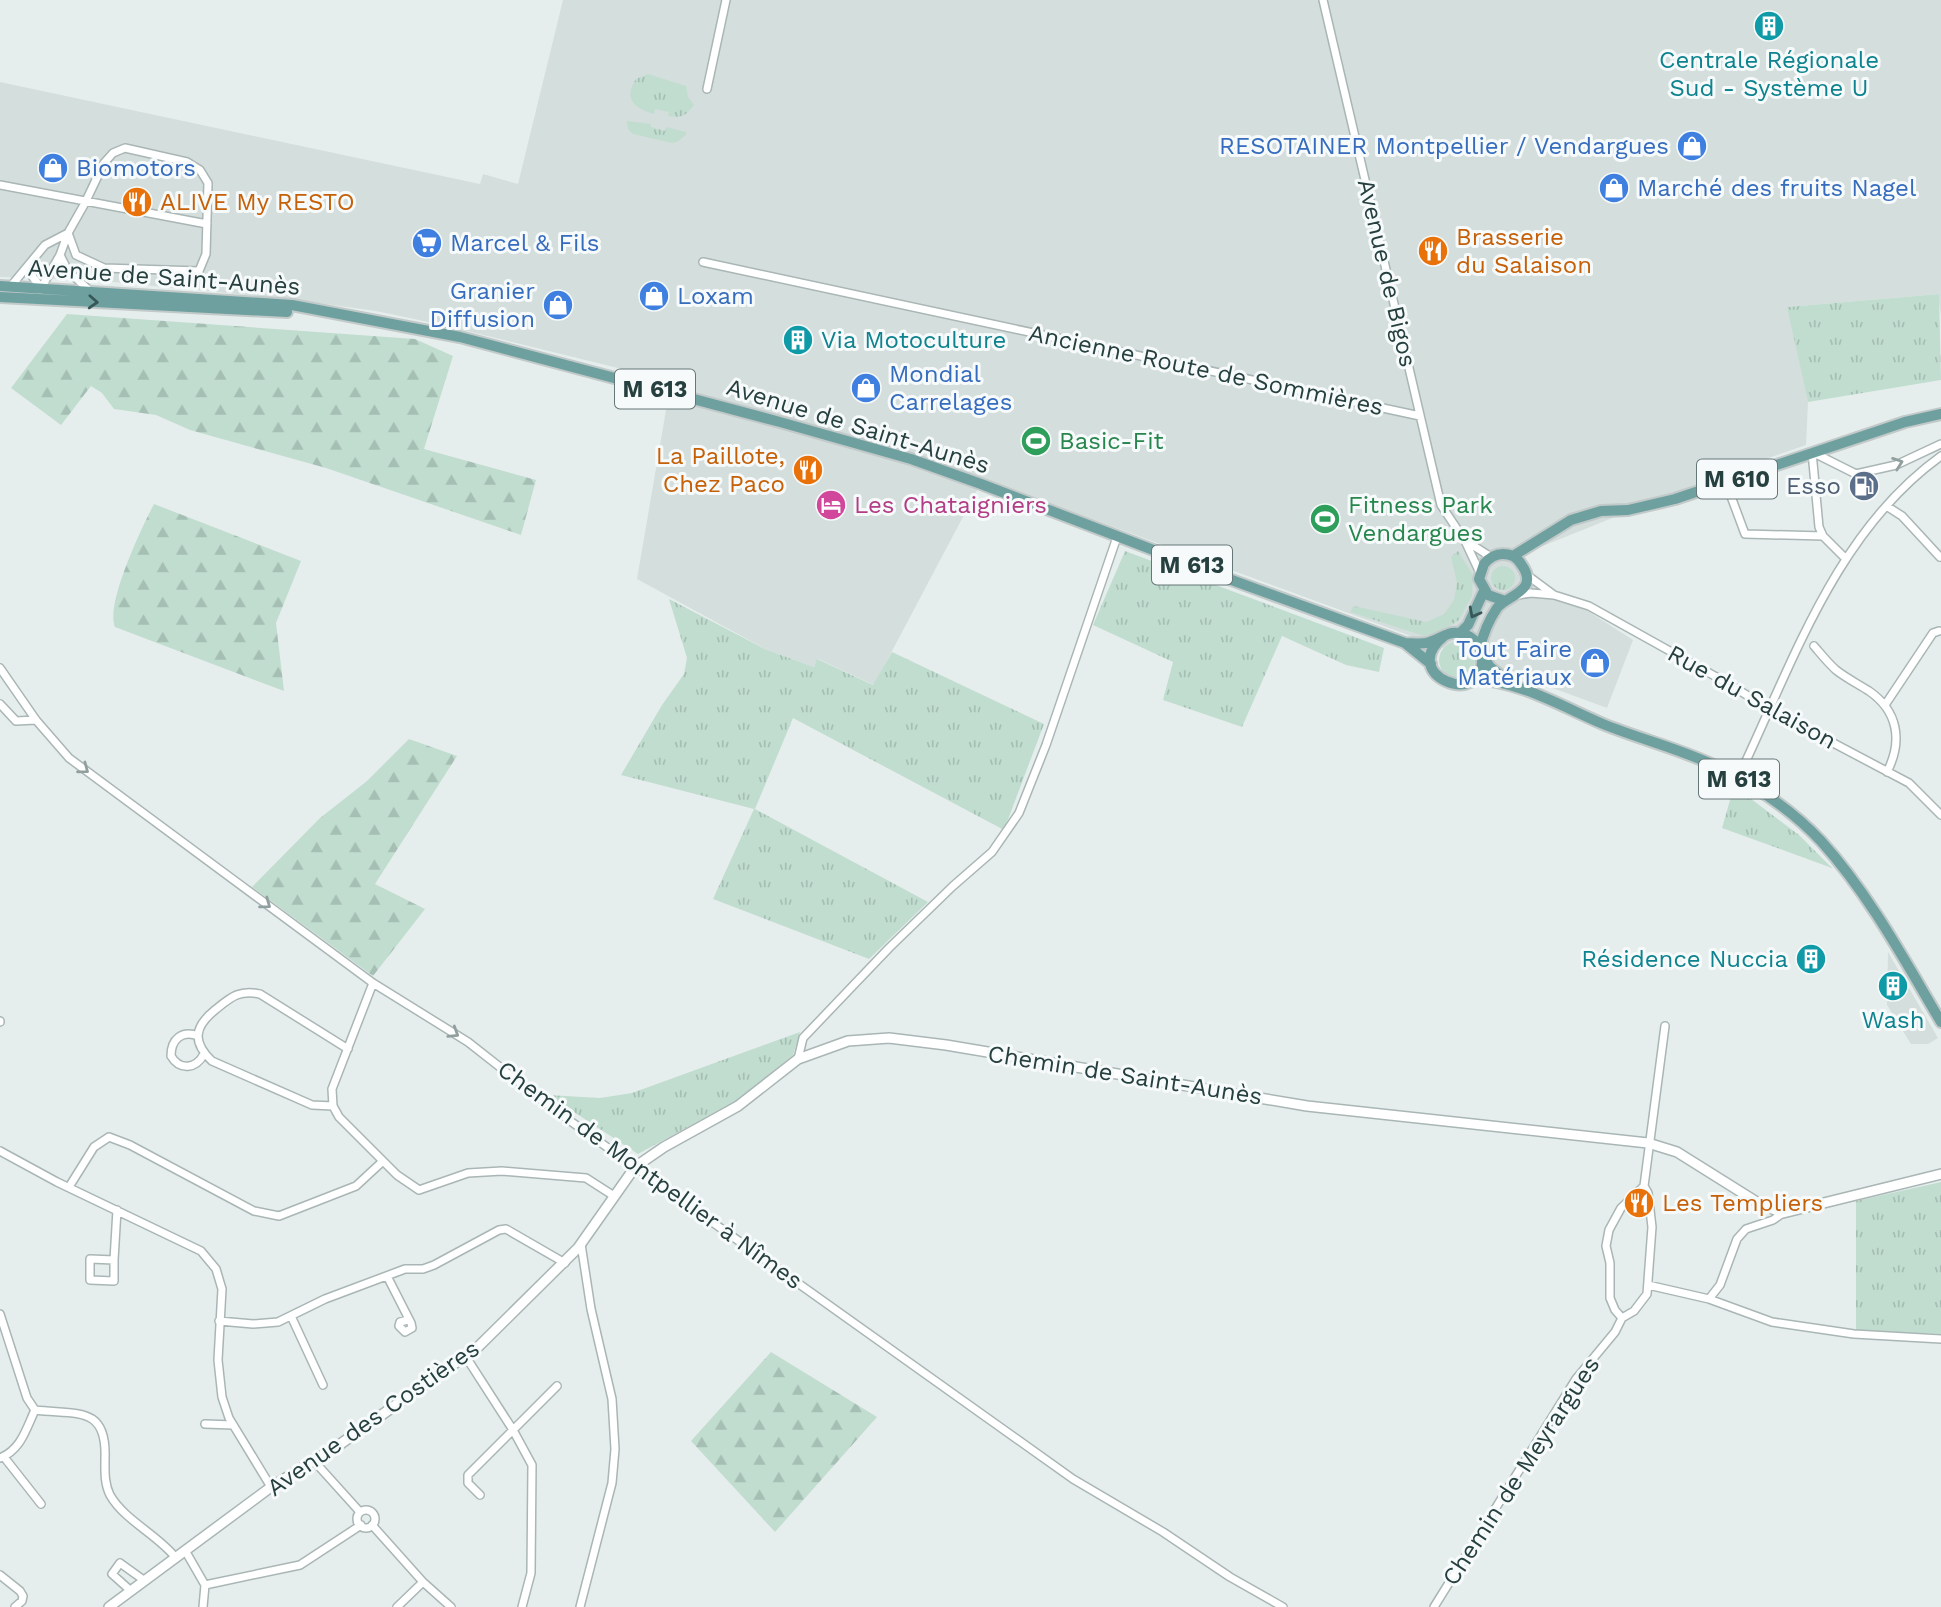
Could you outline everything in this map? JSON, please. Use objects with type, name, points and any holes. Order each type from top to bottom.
[{"type":"main road","name":"Avenue de Saint-Aunès","points":[[6,286],[292,305],[460,337],[818,432],[950,472],[1405,643],[1431,664]]},
{"type":"main road","name":"Avenue de Saint-Aunès","points":[[0,298],[325,312]]},
{"type":"main road","name":"M 610","points":[[1513,556],[1571,520],[1601,511],[1628,510],[1675,499],[1914,419],[1941,414]]},
{"type":"main road","points":[[1481,652],[1468,636],[1460,633],[1444,636],[1433,649],[1431,664],[1435,674],[1449,684],[1457,685],[1473,679],[1479,673],[1483,635],[1498,608],[1518,595],[1526,582],[1525,571],[1534,542]]},
{"type":"main road","points":[[1505,601],[1493,599],[1484,591],[1480,573],[1484,564],[1498,554],[1513,556],[1525,571]]},
{"type":"main road","points":[[1460,633],[1468,625],[1484,591]]},
{"type":"main road","name":"Avenue de Saint-Aunès","points":[[1405,643],[1426,643],[1444,636]]},
{"type":"main road","name":"M 613","points":[[1481,652],[1490,667],[1513,685]]},
{"type":"main road","name":"M 613","points":[[1473,679],[1513,685],[1605,724],[1694,757],[1738,778],[1793,814],[1821,841],[1847,874],[1890,936],[1941,1023]]},
{"type":"street","points":[[707,89],[726,0]]},
{"type":"street","name":"Avenue de Bigos","points":[[1323,0],[1441,505],[1465,541],[1480,573]]},
{"type":"street","points":[[34,299],[60,255],[68,233],[104,163],[113,153],[125,148],[187,162],[201,170],[208,183],[206,254],[199,271],[104,268],[76,256],[68,233]]},
{"type":"street","points":[[0,185],[207,224]]},
{"type":"street","points":[[6,286],[32,262],[45,245],[68,233]]},
{"type":"street","points":[[60,255],[68,271],[90,291]]},
{"type":"street","points":[[32,262],[33,276],[53,300]]},
{"type":"street","name":"Ancienne Route de Sommières","points":[[703,262],[1420,416]]},
{"type":"street","points":[[1812,452],[1856,474],[1896,465],[1941,444]]},
{"type":"street","points":[[1812,452],[1819,527],[1823,536],[1845,558]]},
{"type":"street","points":[[1738,778],[1769,709],[1845,558],[1903,488],[1941,456]]},
{"type":"street","points":[[1726,484],[1745,534],[1823,536]]},
{"type":"street","points":[[1888,507],[1902,516],[1940,557]]},
{"type":"street","points":[[798,1059],[803,1038],[889,948],[992,852],[1019,813],[1046,745],[1118,537]]},
{"type":"street","name":"Avenue de Bigos","points":[[1465,541],[1491,557]]},
{"type":"street","name":"Rue du Salaison","points":[[1525,571],[1554,595]]},
{"type":"street","name":"Rue du Salaison","points":[[1518,595],[1554,595],[1589,606],[1769,709],[1909,783],[1941,814]]},
{"type":"street","points":[[1885,705],[1933,633],[1940,630]]},
{"type":"street","points":[[1814,646],[1838,671],[1885,705],[1895,728],[1897,749],[1887,772]]},
{"type":"street","name":"Chemin de Montpellier à Nîmes","points":[[0,668],[36,720],[69,758],[373,983],[468,1042],[552,1108],[1073,1479],[1283,1607]]},
{"type":"street","points":[[0,705],[16,721],[36,720]]},
{"type":"street","points":[[373,983],[332,1089],[333,1106],[339,1117],[397,1175],[419,1190],[468,1173],[502,1171],[586,1178],[614,1196]]},
{"type":"street","points":[[333,1106],[312,1105],[212,1061],[204,1054],[198,1036],[200,1026],[205,1018],[233,995],[250,992],[260,995],[348,1049]]},
{"type":"street","points":[[1665,1026],[1644,1186],[1648,1194],[1652,1227],[1648,1285],[1709,1299],[1772,1322],[1854,1334],[1941,1339]]},
{"type":"street","points":[[198,1036],[185,1034],[177,1038],[172,1044],[171,1056],[180,1066],[186,1067],[199,1062],[204,1054]]},
{"type":"street","name":"Chemin de Saint-Aunès","points":[[635,1167],[664,1147],[738,1106],[798,1059],[848,1041],[890,1038],[946,1045],[1307,1106],[1648,1143],[1677,1152],[1760,1204],[1783,1213]]},
{"type":"street","points":[[69,1187],[94,1147],[109,1137],[130,1145],[254,1212],[279,1216],[356,1186],[383,1161]]},
{"type":"street","points":[[0,1151],[201,1251],[216,1269],[222,1289],[218,1360],[222,1397],[233,1425],[271,1487]]},
{"type":"street","name":"Avenue des Costières","points":[[109,1607],[271,1487],[314,1461],[478,1347],[565,1263],[635,1167]]},
{"type":"street","points":[[1709,1299],[1720,1285],[1737,1239],[1746,1229],[1773,1220],[1783,1213],[1941,1174]]},
{"type":"street","points":[[1622,1318],[1610,1298],[1609,1263],[1605,1246],[1609,1230],[1621,1208],[1644,1186]]},
{"type":"street","points":[[114,1261],[90,1259],[90,1280],[114,1280],[117,1210]]},
{"type":"street","points":[[219,1321],[253,1324],[278,1322],[325,1299],[410,1267],[423,1269],[434,1265],[495,1231],[506,1230],[565,1263]]},
{"type":"street","points":[[580,1607],[612,1483],[615,1449],[612,1399],[581,1244]]},
{"type":"street","points":[[387,1276],[408,1320]]},
{"type":"street","name":"Chemin de Meyrargues","points":[[1434,1607],[1576,1379],[1615,1332],[1622,1318],[1640,1304],[1647,1294],[1648,1285]]},
{"type":"street","points":[[0,1314],[27,1398],[35,1410],[89,1416],[100,1424],[106,1440],[104,1477],[110,1495],[176,1558]]},
{"type":"street","points":[[291,1317],[323,1385]]},
{"type":"street","points":[[466,1357],[532,1465],[531,1573],[522,1607]]},
{"type":"street","points":[[480,1495],[468,1483],[468,1475],[557,1386]]},
{"type":"street","points":[[35,1410],[24,1438],[2,1458],[41,1504]]},
{"type":"street","points":[[205,1424],[233,1425]]},
{"type":"street","points":[[314,1461],[360,1512]]},
{"type":"street","points":[[360,1512],[368,1510],[373,1513],[375,1517],[372,1525]]},
{"type":"street","points":[[360,1512],[358,1520],[361,1525],[372,1525]]},
{"type":"street","points":[[205,1585],[300,1564],[361,1525]]},
{"type":"street","points":[[372,1525],[423,1582],[451,1607]]},
{"type":"street","points":[[186,1552],[205,1585],[203,1607]]},
{"type":"street","points":[[131,1591],[112,1574],[120,1563],[145,1581]]},
{"type":"street","points":[[0,1575],[23,1596],[16,1607]]},
{"type":"street","points":[[397,1607],[423,1582]]},
{"type":"shaded area","points":[[563,0],[1941,0],[1941,316],[1938,294],[1788,307],[1808,402],[1806,445],[1717,476],[1508,560],[1633,640],[1607,708],[983,479],[874,685],[818,659],[814,667],[767,650],[637,579],[671,381],[376,311],[289,299],[92,280],[0,277],[0,82],[480,184],[483,174],[518,184]]},
{"type":"shaded area","points":[[1888,952],[1938,1038],[1928,1044],[1911,1044],[1887,1005]]},
{"type":"green space","points":[[648,74],[686,86],[688,97],[694,105],[686,114],[677,117],[668,116],[669,112],[655,109],[654,114],[636,106],[631,97],[632,86],[636,79]]},
{"type":"green space","points":[[627,121],[651,124],[651,127],[665,131],[666,127],[686,132],[686,135],[672,143],[633,134],[628,129]]},
{"type":"green space","points":[[1939,294],[1941,380],[1808,402],[1787,307]]},
{"type":"green space","points":[[67,314],[415,339],[453,356],[424,449],[536,480],[521,535],[326,468],[190,430],[156,415],[114,409],[102,393],[91,386],[61,425],[11,388]]},
{"type":"green space","points":[[154,504],[301,561],[276,623],[284,691],[115,627],[113,616],[120,584]]},
{"type":"green space","points":[[1125,551],[1384,648],[1379,672],[1346,665],[1282,636],[1242,727],[1163,700],[1173,662],[1093,625]]},
{"type":"green space","points":[[1458,551],[1473,575],[1472,596],[1459,620],[1440,632],[1424,636],[1350,612],[1354,606],[1426,622],[1444,614],[1454,600],[1457,583],[1451,557]]},
{"type":"green space","points":[[1503,566],[1512,569],[1515,578],[1512,587],[1503,590],[1494,587],[1491,578],[1494,569]]},
{"type":"green space","points":[[669,599],[767,650],[814,667],[817,659],[873,685],[892,652],[1044,724],[1004,830],[793,718],[755,809],[928,902],[869,959],[713,899],[754,809],[621,775],[662,705],[684,674],[687,658]]},
{"type":"green space","points":[[1457,642],[1470,647],[1475,660],[1470,673],[1457,678],[1444,673],[1439,660],[1444,647]]},
{"type":"green space","points":[[409,739],[457,756],[375,884],[425,909],[373,976],[252,887],[320,818],[367,781]]},
{"type":"green space","points":[[1734,786],[1799,835],[1832,868],[1722,828]]},
{"type":"green space","points":[[800,1032],[793,1055],[737,1100],[638,1154],[548,1095],[600,1098],[632,1093]]},
{"type":"green space","points":[[1941,1182],[1941,1334],[1856,1330],[1856,1201]]},
{"type":"green space","points":[[771,1352],[877,1417],[775,1532],[691,1441]]},
{"type":"place","name":"Centrale Régionale Sud - Système U","points":[[1769,26]]},
{"type":"place","name":"RESOTAINER Montpellier / Vendargues","points":[[1692,146]]},
{"type":"place","name":"Biomotors","points":[[53,168]]},
{"type":"place","name":"Marché des fruits Nagel","points":[[1614,188]]},
{"type":"place","name":"ALIVE My RESTO","points":[[137,202]]},
{"type":"place","name":"Marcel & Fils","points":[[427,243]]},
{"type":"place","name":"Brasserie du Salaison","points":[[1433,251]]},
{"type":"place","name":"Loxam","points":[[654,296]]},
{"type":"place","name":"Granier Diffusion","points":[[558,305]]},
{"type":"place","name":"Via Motoculture","points":[[798,340]]},
{"type":"place","name":"Mondial Carrelages","points":[[866,388]]},
{"type":"place","name":"Basic-Fit","points":[[1036,441]]},
{"type":"place","name":"La Paillote, Chez Paco","points":[[808,470]]},
{"type":"place","name":"Esso","points":[[1864,486]]},
{"type":"place","name":"Les Chataigniers","points":[[831,505]]},
{"type":"place","name":"Fitness Park Vendargues","points":[[1325,519]]},
{"type":"place","name":"Tout Faire Matériaux","points":[[1595,663]]},
{"type":"place","name":"Résidence Nuccia","points":[[1811,959]]},
{"type":"place","name":"Wash","points":[[1893,986]]},
{"type":"place","name":"Les Templiers","points":[[1639,1203]]}]
